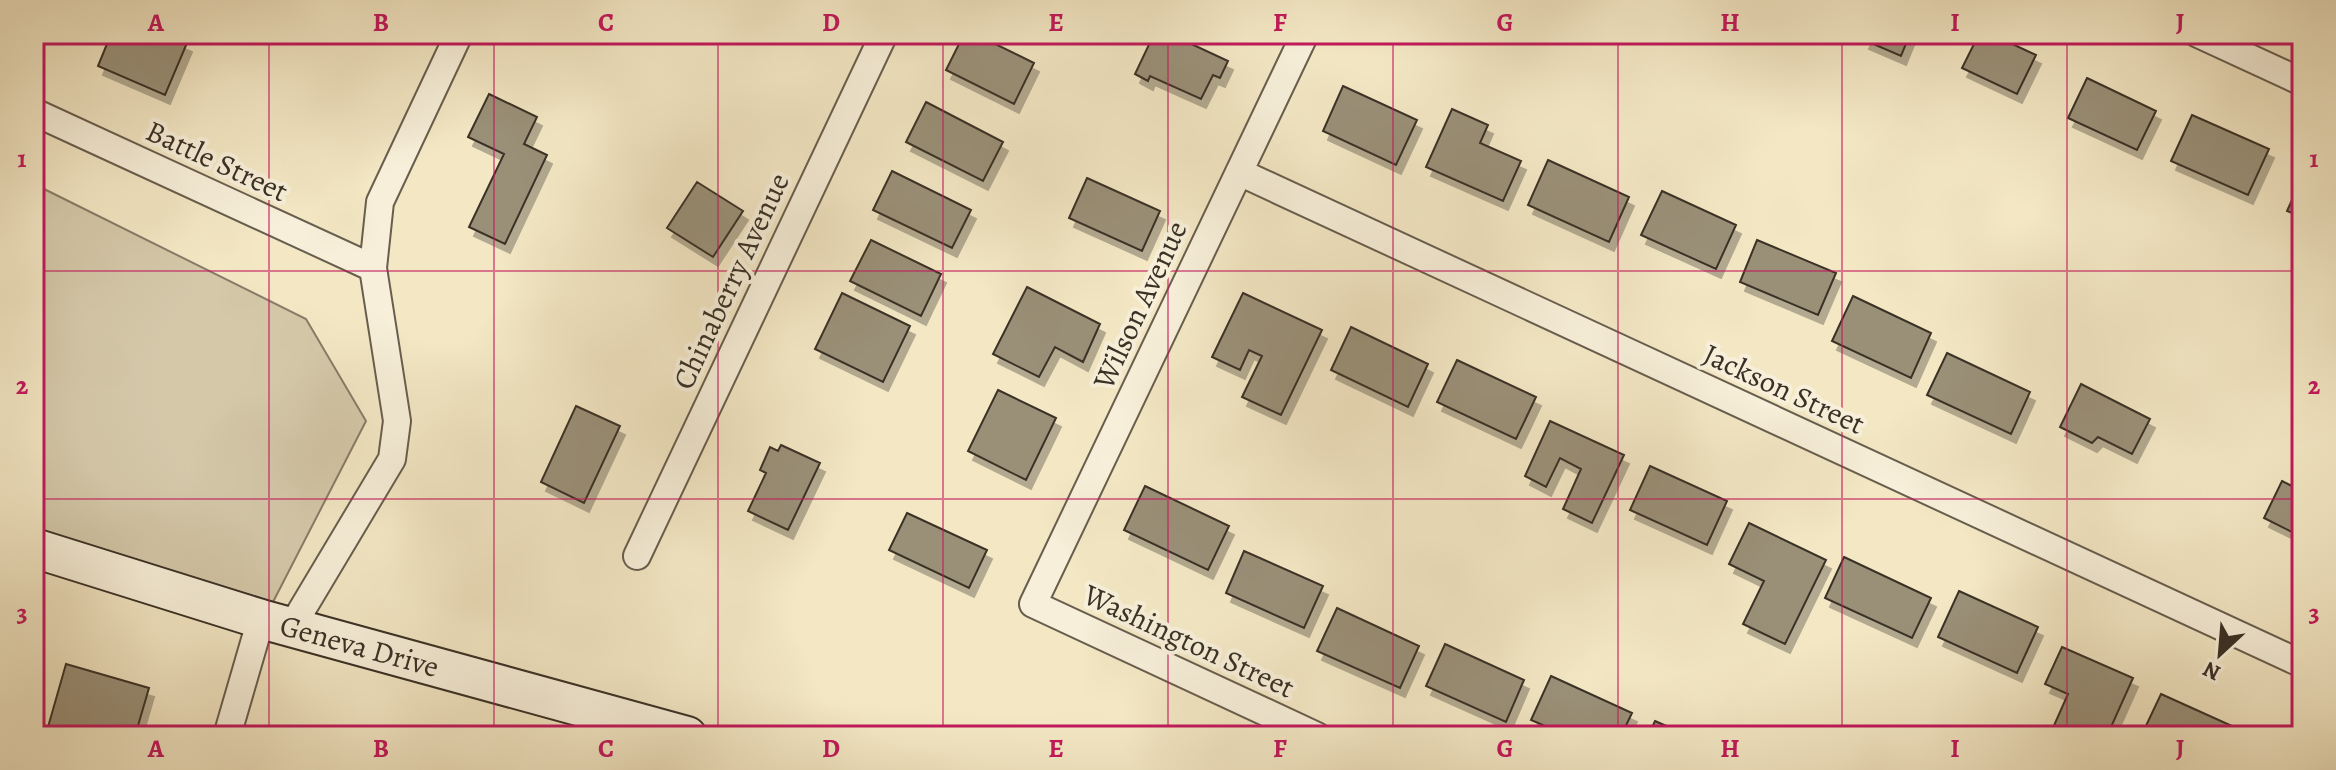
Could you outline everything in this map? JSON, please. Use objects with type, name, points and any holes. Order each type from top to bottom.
[{"type":"main road","name":"Geneva Drive","points":[[34,548],[276,624],[687,736]]},
{"type":"street","points":[[227,736],[276,624],[392,459],[397,421],[373,268],[380,202],[459,34]]},
{"type":"street","name":"Chinaberry Avenue","points":[[637,556],[884,34]]},
{"type":"street","name":"Wilson Avenue","points":[[1033,604],[1305,34]]},
{"type":"street","points":[[2198,34],[2302,82]]},
{"type":"street","name":"Battle Street","points":[[34,112],[373,268]]},
{"type":"street","name":"Jackson Street","points":[[1239,172],[2302,664]]},
{"type":"street","name":"Washington Street","points":[[1033,604],[1317,736]]},
{"type":"shaded area","points":[[34,184],[306,319],[366,421],[273,602],[34,528]]},
{"type":"building","points":[[111,34],[165,34],[187,43],[165,95],[98,66]]},
{"type":"building","points":[[964,34],[975,34],[1034,63],[1014,104],[946,70]]},
{"type":"building","points":[[1154,34],[1170,34],[1228,61],[1220,78],[1213,75],[1201,99],[1150,76],[1148,81],[1135,74]]},
{"type":"building","points":[[1867,34],[1910,34],[1901,56],[1864,40]]},
{"type":"building","points":[[1979,34],[1991,34],[2036,55],[2017,94],[1962,68]]},
{"type":"building","points":[[2087,78],[2156,111],[2137,150],[2068,118]]},
{"type":"building","points":[[1343,86],[1417,120],[1396,165],[1323,131]]},
{"type":"building","points":[[489,94],[537,117],[524,144],[547,155],[505,244],[469,227],[504,154],[468,137]]},
{"type":"building","points":[[926,102],[1003,142],[983,181],[906,142]]},
{"type":"building","points":[[1452,109],[1488,125],[1480,143],[1521,161],[1503,201],[1426,167]]},
{"type":"building","points":[[2192,115],[2269,149],[2248,195],[2171,161]]},
{"type":"building","points":[[1548,160],[1629,197],[1609,242],[1528,205]]},
{"type":"building","points":[[892,171],[971,210],[952,248],[873,210]]},
{"type":"building","points":[[1087,178],[1160,211],[1142,251],[1069,218]]},
{"type":"building","points":[[2302,178],[2302,217],[2287,211]]},
{"type":"building","points":[[697,182],[743,211],[713,257],[667,228]]},
{"type":"building","points":[[1662,191],[1736,225],[1716,269],[1641,235]]},
{"type":"building","points":[[871,240],[941,274],[921,316],[850,281]]},
{"type":"building","points":[[1757,240],[1836,273],[1818,315],[1740,282]]},
{"type":"building","points":[[1027,287],[1100,324],[1083,362],[1055,347],[1039,377],[993,354]]},
{"type":"building","points":[[842,293],[910,326],[883,382],[815,349]]},
{"type":"building","points":[[1243,293],[1322,330],[1281,415],[1242,397],[1262,356],[1249,350],[1240,370],[1212,357]]},
{"type":"building","points":[[1853,296],[1931,333],[1911,378],[1832,341]]},
{"type":"building","points":[[1351,327],[1428,364],[1408,407],[1331,370]]},
{"type":"building","points":[[1947,353],[2030,392],[2011,434],[1927,395]]},
{"type":"building","points":[[1457,360],[1536,397],[1516,439],[1437,402]]},
{"type":"building","points":[[2081,384],[2150,419],[2132,454],[2098,437],[2092,443],[2060,427]]},
{"type":"building","points":[[998,390],[1056,418],[1026,480],[968,451]]},
{"type":"building","points":[[576,406],[620,426],[584,503],[541,482]]},
{"type":"building","points":[[1550,421],[1624,455],[1592,523],[1563,509],[1581,469],[1560,458],[1546,487],[1525,476]]},
{"type":"building","points":[[781,445],[820,463],[788,530],[748,511],[766,473],[760,470],[770,447],[778,451]]},
{"type":"building","points":[[1650,466],[1727,501],[1707,545],[1630,510]]},
{"type":"building","points":[[2282,481],[2302,491],[2302,547],[2297,544],[2298,535],[2264,518]]},
{"type":"building","points":[[1145,486],[1229,526],[1208,570],[1124,530]]},
{"type":"building","points":[[907,513],[987,550],[969,588],[889,550]]},
{"type":"building","points":[[1749,523],[1826,560],[1785,644],[1743,624],[1764,581],[1729,564]]},
{"type":"building","points":[[1244,551],[1323,586],[1304,628],[1226,593]]},
{"type":"building","points":[[1844,557],[1931,598],[1912,638],[1825,598]]},
{"type":"building","points":[[1959,591],[2038,627],[2017,673],[1938,637]]},
{"type":"building","points":[[1337,608],[1419,646],[1400,688],[1317,651]]},
{"type":"building","points":[[1445,644],[1524,680],[1506,722],[1426,686]]},
{"type":"building","points":[[2062,647],[2133,678],[2107,736],[2065,736],[2052,730],[2068,694],[2045,684]]},
{"type":"building","points":[[66,664],[149,688],[135,736],[80,736],[48,727]]},
{"type":"building","points":[[1551,676],[1632,713],[1621,736],[1568,736],[1531,720]]},
{"type":"building","points":[[2161,694],[2232,726],[2227,736],[2152,736],[2143,732]]},
{"type":"building","points":[[1655,721],[1689,736],[1648,736]]}]
